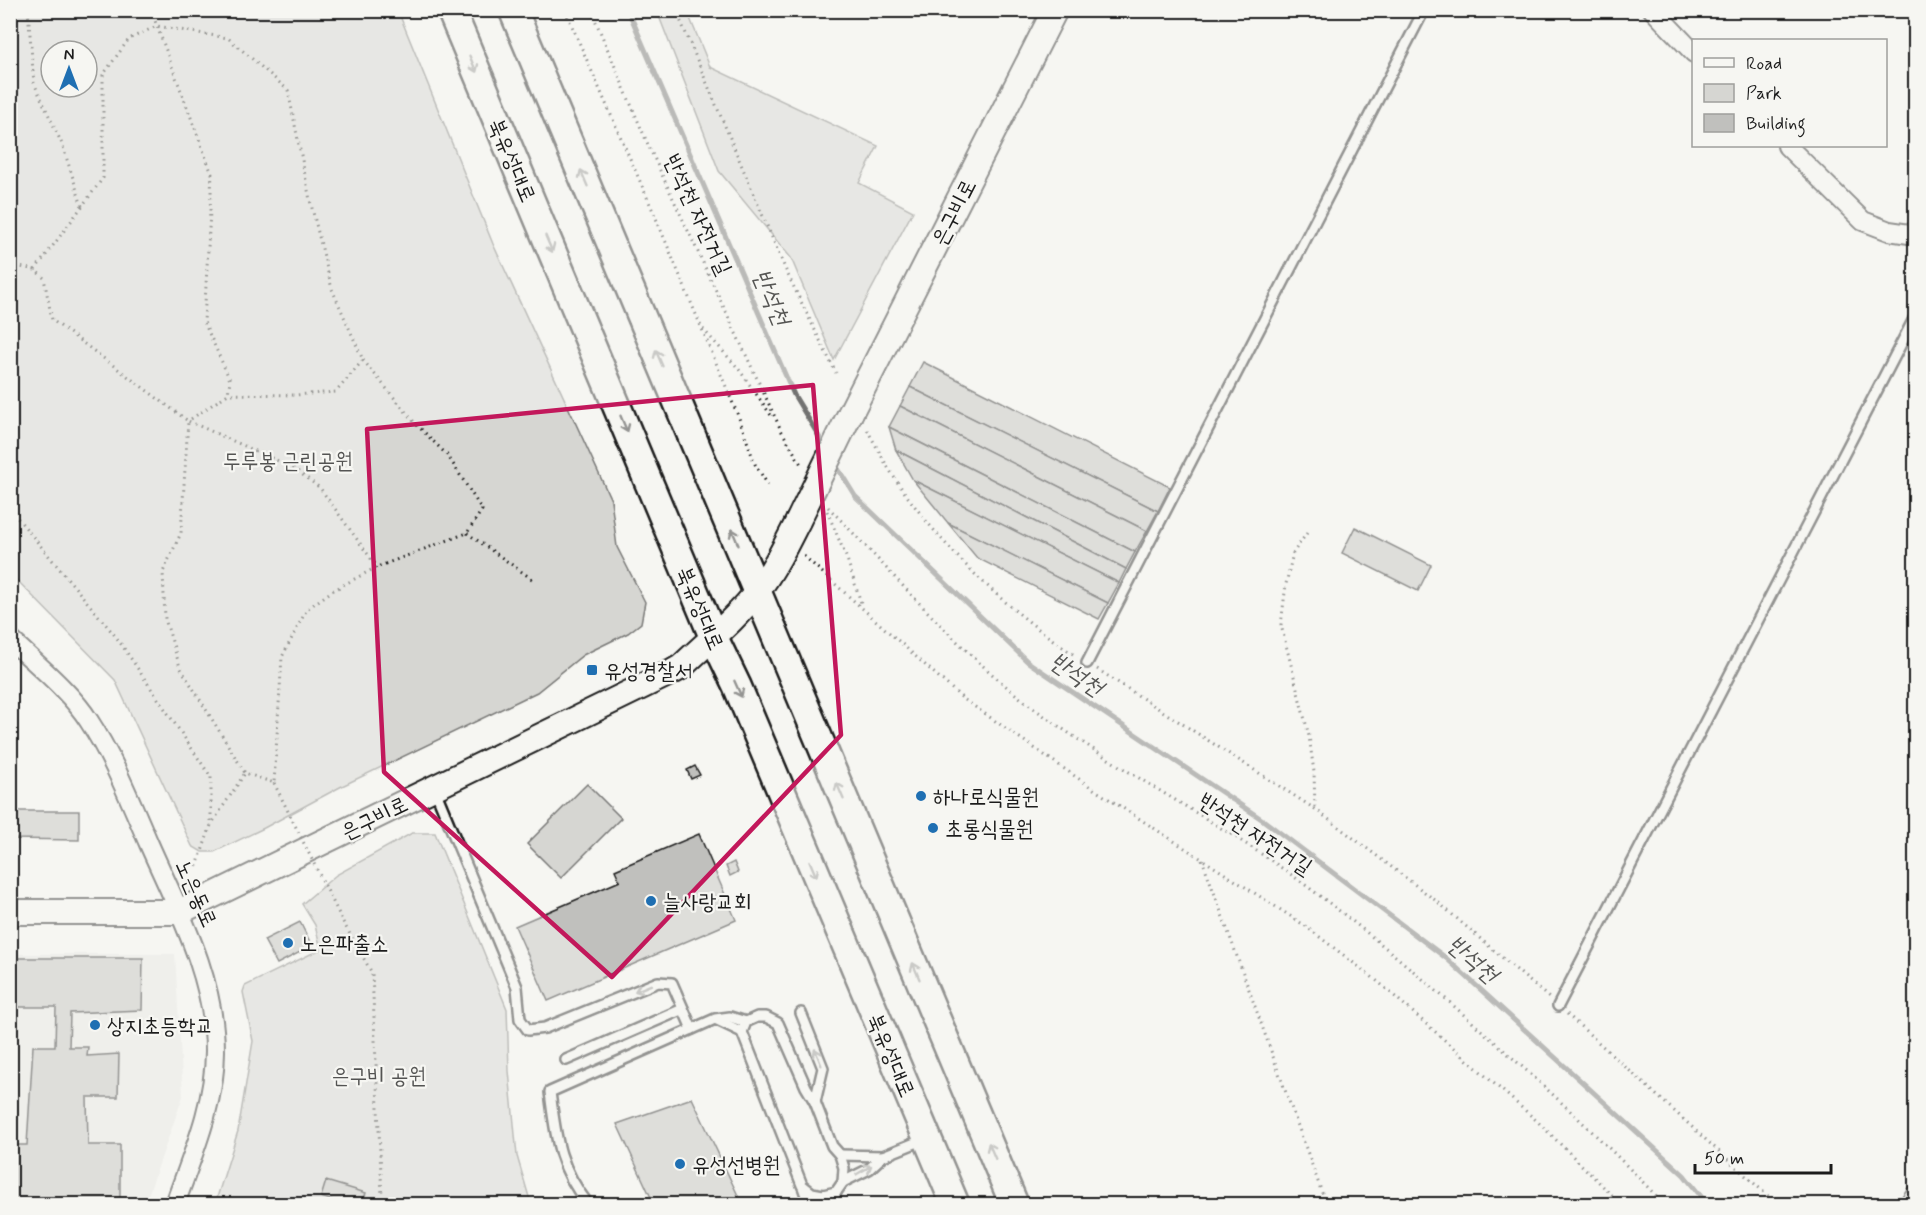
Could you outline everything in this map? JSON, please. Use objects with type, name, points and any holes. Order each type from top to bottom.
[{"type":"main road","name":"북유성대로","points":[[451,10],[712,636],[737,686],[956,1204]]},
{"type":"main road","points":[[513,10],[1014,1204]]},
{"type":"street","name":"은구비로","points":[[10,912],[179,912],[681,668],[712,636],[740,612],[758,591],[794,529],[1055,10]]},
{"type":"street","points":[[1653,10],[1692,51]]},
{"type":"street","points":[[1788,147],[1863,221],[1889,231],[1916,235]]},
{"type":"street","name":"노은동로","points":[[10,639],[61,688],[88,720],[110,759],[198,953],[212,1014],[215,1050],[213,1087],[175,1204]]},
{"type":"street","points":[[1909,1204],[1916,1194]]},
{"type":"lane","points":[[1088,663],[1424,10]]},
{"type":"lane","points":[[1558,1006],[1916,315]]},
{"type":"lane","points":[[434,788],[517,987],[520,1019],[528,1030],[545,1028],[658,982],[672,983],[692,1029]]},
{"type":"lane","points":[[566,1060],[683,1009]]},
{"type":"lane","points":[[801,1013],[823,1068],[815,1102]]},
{"type":"lane","points":[[588,1204],[573,1186],[556,1145],[550,1092],[715,1019],[730,1017],[746,1022]]},
{"type":"lane","points":[[742,1032],[746,1022],[756,1017],[766,1017],[778,1023],[815,1102],[832,1146],[840,1155],[844,1168],[843,1182]]},
{"type":"lane","points":[[715,1019],[742,1032],[809,1204]]},
{"type":"lane","points":[[831,1204],[843,1182],[868,1169],[883,1156],[927,1138]]},
{"type":"lane","points":[[840,1155],[883,1156]]},
{"type":"lane","points":[[802,1185],[812,1193],[823,1195],[836,1192]]},
{"type":"path","points":[[28,10],[34,83],[62,144],[82,207]]},
{"type":"path","points":[[152,10],[212,174],[204,322],[230,380],[228,394]]},
{"type":"path","points":[[565,10],[739,418],[755,464],[768,484]]},
{"type":"path","name":"반석천 자전거길","points":[[591,10],[649,147],[781,430],[738,368],[700,325]]},
{"type":"path","points":[[676,10],[787,273],[836,373]]},
{"type":"path","points":[[35,270],[103,178],[103,75],[129,39],[157,26],[228,38],[288,90],[310,200],[332,289],[363,360],[415,423],[448,456],[482,510],[467,533],[377,567],[332,591],[307,609],[282,657],[274,783],[343,922],[372,973],[382,1197],[378,1204]]},
{"type":"path","points":[[10,265],[35,270],[44,278],[52,320],[188,421],[292,467],[320,488],[377,567]]},
{"type":"path","points":[[188,421],[228,394],[295,396],[336,392],[363,360]]},
{"type":"path","points":[[852,410],[918,511],[951,549],[998,595],[1043,633],[1316,809],[1439,903],[1558,1006],[1777,1204]]},
{"type":"path","points":[[188,421],[181,533],[164,572],[165,619],[180,667],[245,773],[274,783]]},
{"type":"path","name":"반석천 자전거길","points":[[862,606],[847,559],[823,501],[981,664],[1090,749],[1235,838],[1321,896],[1422,978],[1551,1092],[1664,1204]]},
{"type":"path","points":[[10,508],[117,638],[211,777],[211,825]]},
{"type":"path","points":[[794,529],[806,558],[962,698],[1095,790],[1304,925],[1376,980],[1537,1121],[1621,1204]]},
{"type":"path","points":[[467,533],[532,579]]},
{"type":"path","points":[[1307,533],[1293,553],[1286,584],[1281,625],[1309,736],[1316,809]]},
{"type":"path","points":[[197,866],[211,825],[245,773]]},
{"type":"path","points":[[1202,860],[1326,1204]]},
{"type":"path","points":[[209,1201],[218,1204]]},
{"type":"highlighted area","points":[[813,385],[841,735],[612,977],[384,772],[367,429]]},
{"type":"shaded area","name":"상지초등학교","points":[[10,954],[175,954],[183,1096],[145,1204],[11,1204]]},
{"type":"green space","name":"두루봉 근린공원","points":[[11,10],[398,11],[493,244],[611,500],[617,547],[645,602],[641,623],[628,633],[583,655],[537,692],[342,786],[214,852],[202,852],[192,846],[115,680],[11,574]]},
{"type":"green space","points":[[657,11],[687,11],[710,67],[878,146],[859,183],[913,211],[834,360],[791,258],[719,171]]},
{"type":"green space","points":[[587,784],[621,818],[561,878],[527,844]]},
{"type":"green space","name":"은구비 공원","points":[[412,833],[435,833],[507,1009],[509,1071],[517,1156],[531,1204],[215,1204],[238,1131],[253,1041],[243,992],[245,986],[321,949],[315,925],[302,904],[336,875]]},
{"type":"building","points":[[923,362],[1170,487],[1158,511],[910,387]]},
{"type":"building","points":[[910,387],[1158,511],[1147,531],[900,406]]},
{"type":"building","points":[[900,406],[1147,531],[1135,552],[889,427]]},
{"type":"building","points":[[889,427],[1135,552],[1126,569],[896,450]]},
{"type":"building","points":[[896,450],[1126,569],[1119,583],[913,480]]},
{"type":"building","points":[[913,480],[1119,583],[1108,603],[948,523]]},
{"type":"building","points":[[948,523],[1108,603],[1099,619],[977,558]]},
{"type":"building","points":[[1355,527],[1431,565],[1418,591],[1342,553]]},
{"type":"building","points":[[695,766],[700,775],[691,779],[687,770]]},
{"type":"building","points":[[11,811],[79,811],[79,840],[11,839]]},
{"type":"building","name":"늘사랑교회","points":[[699,834],[736,920],[548,1001],[515,926],[620,881],[615,870]]},
{"type":"building","points":[[734,862],[738,872],[730,876],[726,866]]},
{"type":"building","name":"노은파출소","points":[[300,922],[312,946],[277,964],[264,940]]},
{"type":"building","points":[[11,958],[143,958],[142,1010],[70,1013],[69,1047],[88,1047],[87,1056],[119,1054],[118,1097],[87,1097],[88,1145],[120,1145],[120,1204],[10,1204],[10,1145],[27,1145],[33,1046],[55,1046],[56,1007],[10,1007]]},
{"type":"building","name":"유성선병원","points":[[692,1098],[742,1204],[654,1204],[617,1124]]},
{"type":"building","points":[[326,1181],[366,1193],[362,1204],[344,1204],[321,1197]]},
{"type":"waterway","name":"반석천","points":[[628,10],[794,395],[826,448]]},
{"type":"waterway","name":"반석천","points":[[834,462],[855,496],[1028,662],[1263,820],[1446,958],[1684,1175],[1707,1204]]},
{"type":"place","name":"유성경찰서","points":[[592,670]]},
{"type":"place","name":"하나로식물원","points":[[921,796]]},
{"type":"place","name":"초롱식물원","points":[[933,828]]},
{"type":"place","name":"늘사랑교회","points":[[651,901]]},
{"type":"place","name":"노은파출소","points":[[288,943]]},
{"type":"place","name":"상지초등학교","points":[[95,1025]]},
{"type":"place","name":"유성선병원","points":[[680,1164]]}]
